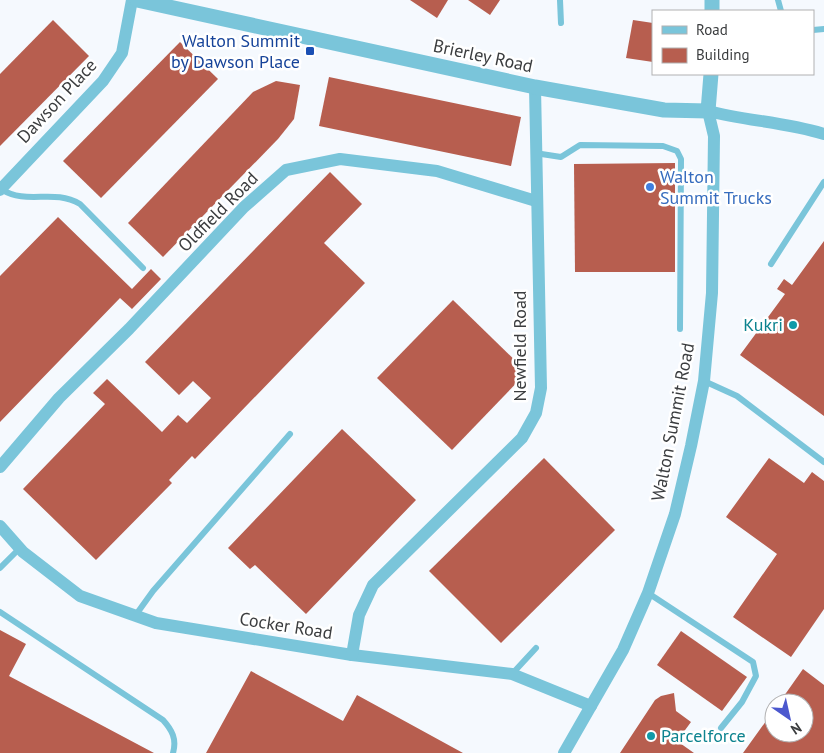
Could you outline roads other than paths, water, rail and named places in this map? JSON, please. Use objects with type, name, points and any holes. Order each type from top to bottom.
[{"type":"street","name":"Dawson Place","points":[[0,190],[103,81],[122,53],[132,0]]},
{"type":"street","name":"Brierley Road","points":[[137,0],[535,87],[664,110],[708,111],[733,117],[800,127],[824,134]]},
{"type":"street","name":"Walton Summit Road","points":[[564,753],[623,650],[648,593],[675,514],[704,380],[712,294],[714,136],[708,111],[711,75]]},
{"type":"street","name":"Newfield Road","points":[[352,655],[359,614],[373,585],[522,438],[536,413],[541,388],[535,87]]},
{"type":"street","name":"Oldfield Road","points":[[0,467],[59,398],[129,329],[244,207],[286,170],[340,159],[437,171],[536,201]]},
{"type":"street","name":"Cocker Road","points":[[0,526],[20,548],[80,596],[156,623],[352,655],[512,674],[591,706]]},
{"type":"lane","points":[[560,0],[561,23]]},
{"type":"lane","points":[[535,153],[561,157],[580,145],[664,146],[677,151],[681,159],[680,329]]},
{"type":"lane","points":[[771,264],[824,182]]},
{"type":"lane","name":"Dawson Place","points":[[0,190],[13,197],[70,198],[80,204],[144,268]]},
{"type":"lane","points":[[704,380],[737,396],[824,462]]},
{"type":"lane","points":[[135,616],[159,584],[290,434]]},
{"type":"lane","points":[[0,568],[20,548]]},
{"type":"lane","points":[[648,593],[753,662],[756,676],[742,702],[721,728]]},
{"type":"lane","points":[[0,612],[163,720],[171,729],[175,739],[173,753]]},
{"type":"lane","points":[[512,674],[536,648]]},
{"type":"place","name":"Walton Summit by Dawson Place","points":[[310,51]]},
{"type":"place","name":"Walton Summit Trucks","points":[[650,187]]},
{"type":"place","name":"Kukri","points":[[793,325]]},
{"type":"place","name":"Parcelforce","points":[[651,736]]}]
